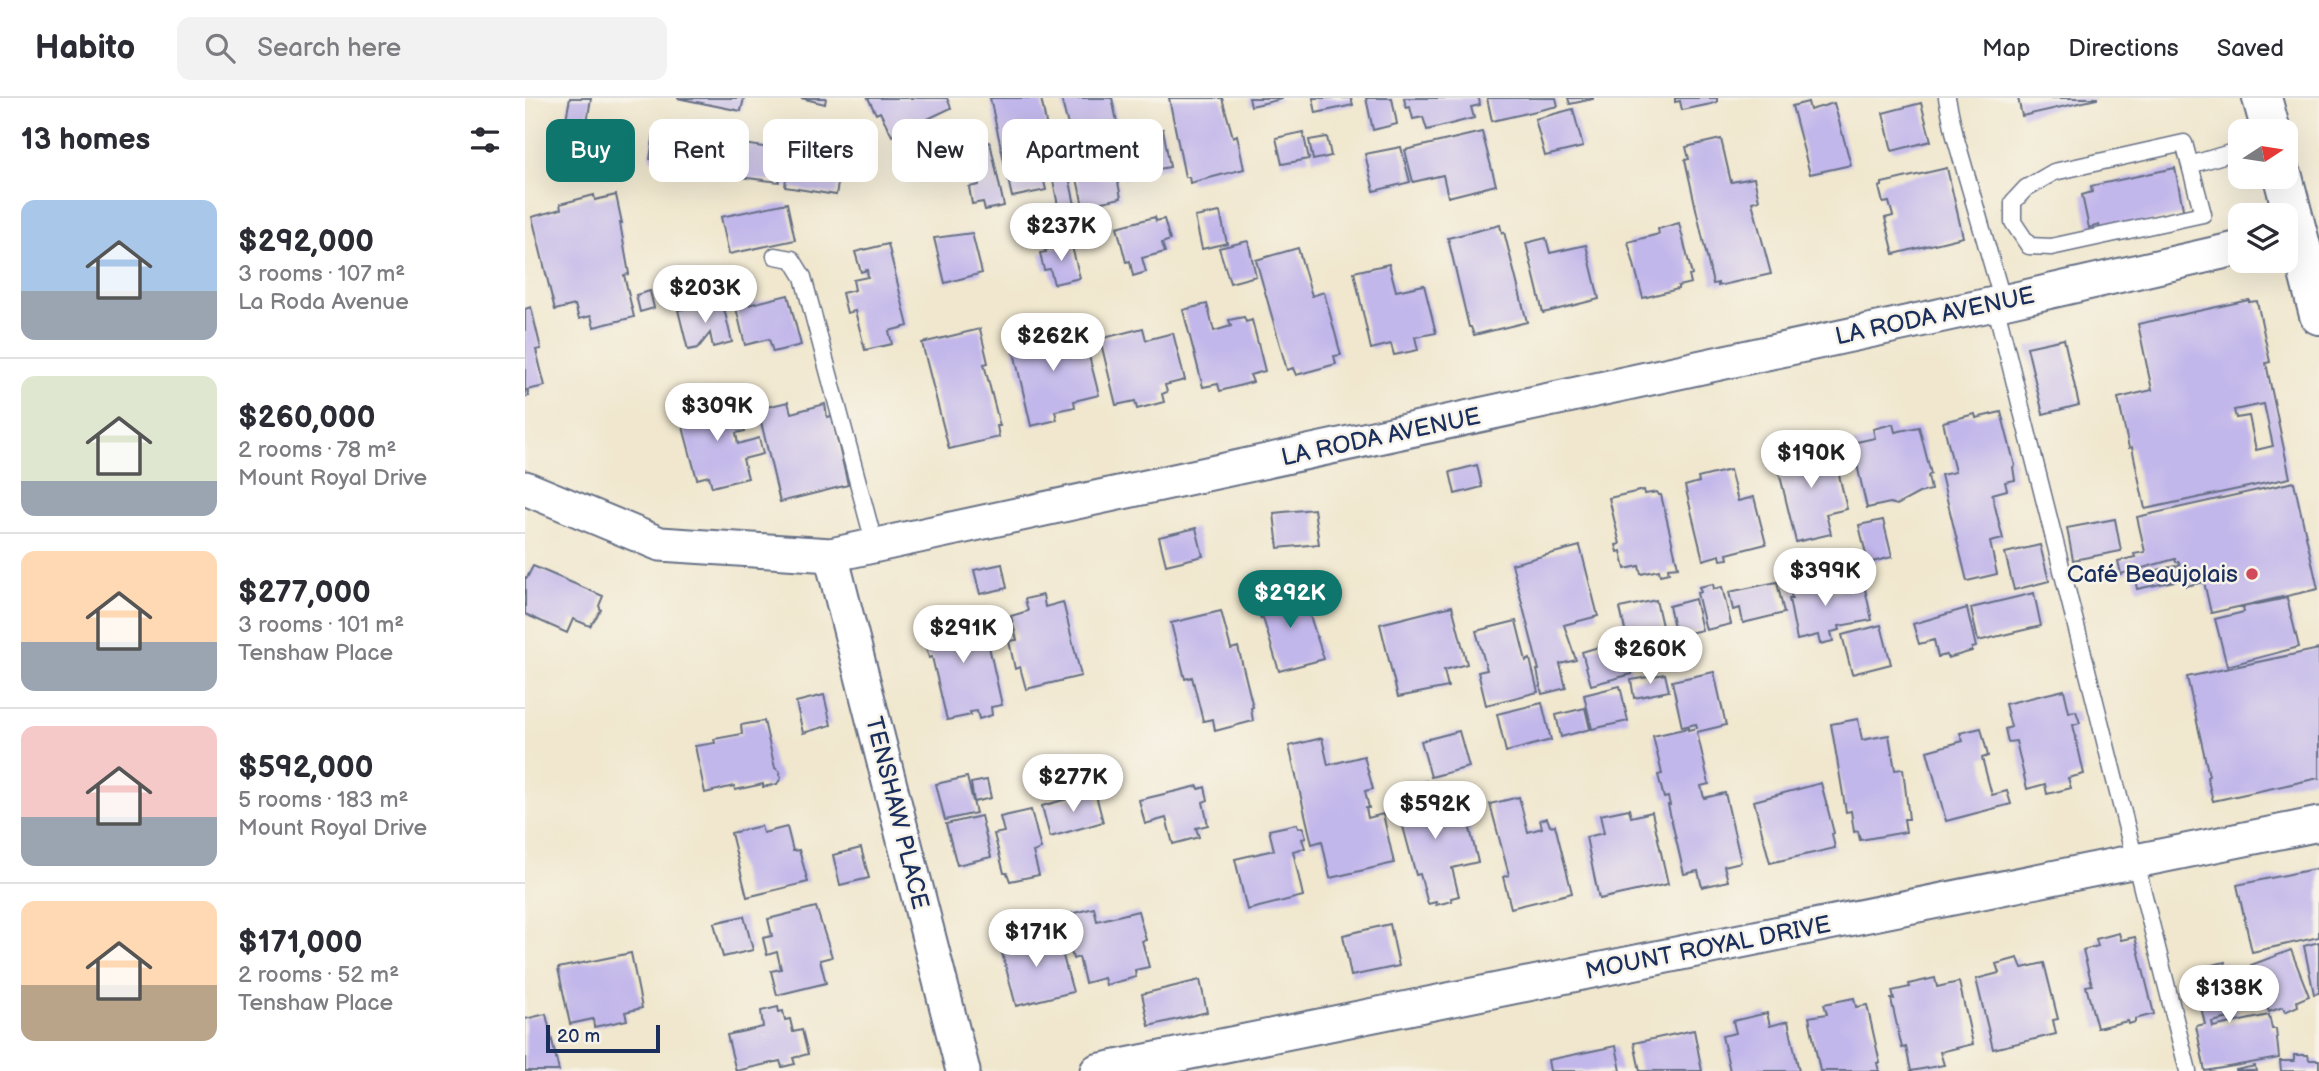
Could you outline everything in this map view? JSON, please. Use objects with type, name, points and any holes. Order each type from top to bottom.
[{"type":"main road","points":[[2262,98],[2268,119]]},
{"type":"main road","points":[[2287,189],[2319,315]]},
{"type":"street","name":"LA RODA AVENUE","points":[[525,488],[660,544],[831,555],[1999,303],[2228,251]]},
{"type":"street","name":"TENSHAW PLACE","points":[[831,555],[963,1071]]},
{"type":"street","name":"MOUNT ROYAL DRIVE","points":[[1097,1071],[2319,824]]},
{"type":"lane","points":[[1947,98],[2134,863],[2188,1071]]},
{"type":"lane","points":[[2184,143],[2190,165],[2203,214],[2051,247],[2029,246],[2013,222],[2013,202],[2026,188],[2054,172],[2184,143]]},
{"type":"lane","points":[[2190,165],[2228,154]]},
{"type":"lane","points":[[775,256],[792,259],[803,277],[875,546]]},
{"type":"building","points":[[570,98],[591,98],[588,119],[566,119]]},
{"type":"building","points":[[677,98],[744,98],[741,111]]},
{"type":"building","points":[[801,98],[826,98],[825,104]]},
{"type":"building","points":[[868,98],[947,98],[951,108],[928,119],[892,119],[892,136],[880,112],[876,114]]},
{"type":"building","points":[[990,98],[1041,98],[1045,119],[1002,119],[1002,152]]},
{"type":"building","points":[[1061,98],[1112,98],[1116,119],[1066,119]]},
{"type":"building","points":[[1169,98],[1222,98],[1233,137],[1237,135],[1244,169],[1190,183],[1189,177],[1185,177]]},
{"type":"building","points":[[1249,98],[1282,98],[1282,99],[1251,106]]},
{"type":"building","points":[[1313,98],[1351,98],[1353,105],[1316,113]]},
{"type":"building","points":[[1366,98],[1392,98],[1397,124],[1373,130]]},
{"type":"building","points":[[1404,98],[1479,98],[1480,105],[1471,107],[1474,118],[1427,130],[1423,117],[1413,119],[1410,107],[1406,108]]},
{"type":"building","points":[[1487,98],[1556,98],[1558,106],[1492,121]]},
{"type":"building","points":[[1568,98],[1593,98],[1593,99],[1570,104]]},
{"type":"building","points":[[1675,98],[1717,98],[1717,102],[1682,110],[1680,101],[1675,102]]},
{"type":"building","points":[[2018,98],[2097,98],[2097,99],[2022,116]]},
{"type":"building","points":[[1808,102],[1810,110],[1834,103],[1851,165],[1810,174],[1792,106]]},
{"type":"building","points":[[1921,103],[1931,141],[1892,151],[1883,113]]},
{"type":"building","points":[[1573,109],[1583,147],[1545,156],[1535,119]]},
{"type":"building","points":[[1163,129],[1170,167],[1163,168]]},
{"type":"building","points":[[1303,132],[1309,159],[1282,164],[1276,138]]},
{"type":"building","points":[[1482,132],[1496,185],[1448,197],[1443,175],[1413,182],[1405,150]]},
{"type":"building","points":[[1327,137],[1331,156],[1313,160],[1309,140]]},
{"type":"building","points":[[1721,139],[1731,182],[1754,178],[1759,200],[1752,202],[1771,274],[1718,286],[1718,283],[1713,284],[1685,160],[1689,159],[1686,147]]},
{"type":"building","points":[[988,142],[1004,206],[985,210],[983,202],[972,204],[969,187],[979,185],[978,182],[988,182]]},
{"type":"building","points":[[749,145],[763,147],[763,180],[749,178]]},
{"type":"building","points":[[1401,147],[1410,182],[1374,191],[1365,154]]},
{"type":"building","points":[[1947,168],[1963,237],[1894,254],[1885,218],[1893,216],[1889,202],[1883,203],[1879,187],[1882,183]]},
{"type":"building","points":[[2175,168],[2184,214],[2101,232],[2099,225],[2089,228],[2082,195],[2092,192],[2091,186]]},
{"type":"building","points":[[786,182],[838,182],[836,195],[785,187]]},
{"type":"building","points":[[1009,182],[1044,182],[1046,190],[1012,197]]},
{"type":"building","points":[[1053,182],[1070,182],[1077,214],[1054,219],[1053,212],[1059,211]]},
{"type":"building","points":[[1078,182],[1118,182],[1121,198],[1083,206]]},
{"type":"building","points":[[594,195],[595,200],[616,195],[629,274],[624,275],[634,317],[594,327],[591,316],[579,319],[575,305],[555,310],[532,217],[561,209],[560,204]]},
{"type":"building","points":[[787,203],[795,240],[729,254],[721,217]]},
{"type":"building","points":[[1220,212],[1227,243],[1202,249],[1195,217]]},
{"type":"building","points":[[1155,217],[1156,221],[1164,219],[1170,240],[1162,243],[1165,252],[1142,258],[1146,272],[1133,276],[1130,261],[1126,262],[1117,227]]},
{"type":"building","points":[[1679,223],[1692,275],[1689,276],[1691,283],[1643,298],[1628,242],[1659,234],[1658,229]]},
{"type":"building","points":[[1500,225],[1527,322],[1474,335],[1469,327],[1448,238]]},
{"type":"building","points":[[972,233],[982,273],[945,283],[934,238]]},
{"type":"building","points":[[1546,238],[1550,253],[1586,245],[1599,299],[1543,313],[1526,243]]},
{"type":"building","points":[[1248,241],[1256,276],[1230,283],[1219,248]]},
{"type":"building","points":[[1071,243],[1080,278],[1054,284],[1050,269],[1044,270],[1040,253]]},
{"type":"building","points":[[888,244],[908,326],[889,331],[892,344],[865,350],[855,311],[847,313],[842,293],[855,290],[853,280],[868,277],[867,270],[861,272],[855,252]]},
{"type":"building","points":[[1298,248],[1312,296],[1324,292],[1341,355],[1334,356],[1336,364],[1296,375],[1293,368],[1287,370],[1256,260]]},
{"type":"building","points":[[1389,264],[1396,291],[1424,285],[1436,333],[1415,337],[1418,350],[1394,355],[1391,344],[1371,349],[1354,272]]},
{"type":"building","points":[[650,291],[654,308],[640,312],[636,295]]},
{"type":"building","points":[[788,295],[801,345],[773,352],[769,339],[745,345],[736,308]]},
{"type":"building","points":[[722,300],[732,342],[713,347],[710,333],[698,348],[688,350],[678,310]]},
{"type":"building","points":[[2249,300],[2257,301],[2270,362],[2266,363],[2290,478],[2145,509],[2118,398],[2152,390],[2138,324]],"holes":[[[2264,404],[2273,446],[2256,450],[2249,416],[2236,418],[2234,410]]]},
{"type":"building","points":[[1207,304],[1214,331],[1231,326],[1229,320],[1244,317],[1246,322],[1252,320],[1265,371],[1250,375],[1253,382],[1220,391],[1218,384],[1203,387],[1183,310]]},
{"type":"building","points":[[531,307],[541,349],[536,350],[545,386],[527,390],[529,396],[525,397],[525,309]]},
{"type":"building","points":[[1074,327],[1080,349],[1087,348],[1099,395],[1074,401],[1075,407],[1055,411],[1057,420],[1031,426],[1011,339]]},
{"type":"building","points":[[1143,328],[1146,340],[1173,333],[1185,380],[1165,385],[1167,392],[1162,394],[1164,402],[1137,409],[1135,401],[1116,405],[1100,339]]},
{"type":"building","points":[[980,329],[988,363],[984,364],[1000,426],[997,426],[999,437],[949,449],[922,343]]},
{"type":"building","points":[[2064,339],[2079,405],[2043,414],[2027,347]]},
{"type":"building","points":[[706,395],[710,412],[729,408],[732,416],[741,415],[745,431],[736,433],[738,444],[759,438],[763,454],[743,459],[748,478],[712,487],[709,476],[697,479],[681,420],[691,417],[687,400]]},
{"type":"building","points":[[788,402],[791,413],[825,404],[827,417],[832,416],[848,485],[780,502],[758,409]]},
{"type":"building","points":[[2001,412],[2015,466],[2015,480],[2005,482],[2007,490],[1992,494],[2003,539],[1990,542],[1997,574],[1967,581],[1941,475],[1955,472],[1943,422],[1975,414],[1976,418]]},
{"type":"building","points":[[1893,424],[1895,432],[1919,427],[1931,474],[1928,476],[1931,490],[1897,505],[1890,503],[1867,508],[1852,443],[1875,438],[1873,429]]},
{"type":"building","points":[[1812,444],[1814,450],[1832,445],[1847,509],[1826,514],[1831,534],[1796,542],[1776,459],[1793,455],[1791,449]]},
{"type":"building","points":[[1477,465],[1482,487],[1455,494],[1450,472]]},
{"type":"building","points":[[1730,470],[1738,501],[1754,497],[1766,544],[1727,554],[1728,559],[1721,560],[1720,555],[1703,560],[1685,486],[1699,482],[1698,478]]},
{"type":"building","points":[[2294,482],[2318,589],[2211,613],[2204,582],[2186,586],[2184,579],[2137,589],[2134,575],[2180,565],[2175,559],[2121,574],[2118,561],[2145,552],[2137,517]]},
{"type":"building","points":[[1644,490],[1645,494],[1657,492],[1661,495],[1678,567],[1668,568],[1669,573],[1660,575],[1659,570],[1641,574],[1639,566],[1625,569],[1621,551],[1618,552],[1616,545],[1620,544],[1609,498]]},
{"type":"building","points":[[1314,509],[1319,544],[1278,548],[1274,513]]},
{"type":"building","points":[[2115,519],[2121,551],[2073,560],[2067,528]]},
{"type":"building","points":[[1883,520],[1892,557],[1868,563],[1859,525]]},
{"type":"building","points":[[1196,528],[1203,556],[1166,565],[1159,537]]},
{"type":"building","points":[[2040,545],[2049,581],[2014,590],[2005,553]]},
{"type":"building","points":[[1580,546],[1598,616],[1564,625],[1576,660],[1560,664],[1566,688],[1542,694],[1539,670],[1512,564]]},
{"type":"building","points":[[1002,564],[1007,588],[980,594],[974,570]]},
{"type":"building","points":[[533,566],[603,596],[599,606],[601,610],[590,626],[573,619],[567,633],[525,614],[525,577],[527,578]]},
{"type":"building","points":[[1821,572],[1825,591],[1864,585],[1872,620],[1839,626],[1840,630],[1831,632],[1833,641],[1820,644],[1818,635],[1797,640],[1788,580]]},
{"type":"building","points":[[1777,582],[1784,613],[1743,623],[1740,608],[1733,610],[1729,592]]},
{"type":"building","points":[[1713,584],[1714,589],[1722,587],[1731,624],[1706,630],[1697,593],[1701,592],[1699,587]]},
{"type":"building","points":[[1292,589],[1293,593],[1302,591],[1324,659],[1279,671],[1263,618],[1261,619],[1256,605],[1273,599],[1272,595]]},
{"type":"building","points":[[2034,593],[2041,626],[1978,641],[1971,608]]},
{"type":"building","points":[[1043,595],[1045,607],[1063,602],[1081,676],[1026,689],[1020,667],[1015,669],[1009,641],[1017,640],[1011,616],[1028,611],[1025,599]]},
{"type":"building","points":[[2287,598],[2299,647],[2227,666],[2215,619],[2244,612],[2243,607]]},
{"type":"building","points":[[1695,599],[1702,630],[1676,636],[1669,606]]},
{"type":"building","points":[[1656,600],[1665,639],[1629,647],[1620,608]]},
{"type":"building","points":[[1452,606],[1467,664],[1444,670],[1448,687],[1398,697],[1380,624]]},
{"type":"building","points":[[977,608],[985,643],[988,642],[1002,705],[991,707],[992,715],[979,719],[977,711],[970,712],[971,715],[947,720],[932,657],[929,658],[926,647],[929,646],[926,629],[937,627],[935,618]]},
{"type":"building","points":[[1967,608],[1976,647],[1972,648],[1972,651],[1948,658],[1946,655],[1938,657],[1934,640],[1919,644],[1913,624]]},
{"type":"building","points":[[1221,611],[1231,649],[1238,647],[1253,707],[1253,721],[1215,731],[1213,719],[1203,721],[1192,677],[1185,679],[1171,623]]},
{"type":"building","points":[[1516,621],[1526,661],[1530,659],[1538,692],[1486,705],[1478,672],[1487,670],[1476,631]]},
{"type":"building","points":[[1881,625],[1891,664],[1852,674],[1842,635]]},
{"type":"building","points":[[1618,641],[1624,644],[1632,674],[1591,685],[1582,652]]},
{"type":"building","points":[[2319,649],[2319,778],[2213,801],[2187,677]]},
{"type":"building","points":[[1714,672],[1726,725],[1697,732],[1709,784],[1701,786],[1704,798],[1725,793],[1741,862],[1724,866],[1728,881],[1702,887],[1698,871],[1684,874],[1668,797],[1664,798],[1658,775],[1662,774],[1653,736],[1697,728],[1696,724],[1682,727],[1672,681]]},
{"type":"building","points":[[1665,674],[1669,691],[1634,698],[1631,680]]},
{"type":"building","points":[[1620,686],[1628,721],[1592,729],[1584,695]]},
{"type":"building","points":[[2064,690],[2069,712],[2076,711],[2080,723],[2073,725],[2084,774],[2068,778],[2071,788],[2047,794],[2045,784],[2027,789],[2016,741],[2008,742],[2005,729],[2011,727],[2005,704]]},
{"type":"building","points":[[824,695],[831,725],[803,733],[796,702]]},
{"type":"building","points":[[1542,703],[1551,740],[1506,752],[1497,714]]},
{"type":"building","points":[[1585,708],[1590,729],[1561,737],[1556,715]]},
{"type":"building","points":[[1858,719],[1862,740],[1889,735],[1895,770],[1903,769],[1909,819],[1904,819],[1906,832],[1860,840],[1858,831],[1854,832],[1851,811],[1846,812],[1831,724]]},
{"type":"building","points":[[764,721],[775,768],[781,778],[777,784],[735,790],[734,786],[705,793],[695,746],[742,734],[741,725]]},
{"type":"building","points":[[1981,728],[1988,756],[1982,758],[1992,795],[2007,791],[2011,804],[1946,821],[1927,751],[1963,741],[1960,733]]},
{"type":"building","points":[[1459,731],[1469,767],[1431,777],[1421,741]]},
{"type":"building","points":[[1322,738],[1328,765],[1364,756],[1373,789],[1365,791],[1368,818],[1383,814],[1394,863],[1330,878],[1322,841],[1312,844],[1289,746]]},
{"type":"building","points":[[967,777],[976,813],[945,820],[936,784]]},
{"type":"building","points":[[987,780],[991,798],[974,802],[971,783]]},
{"type":"building","points":[[1426,781],[1433,809],[1448,805],[1449,812],[1465,808],[1478,862],[1452,868],[1459,896],[1451,898],[1452,901],[1436,905],[1436,902],[1428,904],[1420,874],[1416,875],[1393,789]]},
{"type":"building","points":[[1821,783],[1834,833],[1835,848],[1770,863],[1754,801]]},
{"type":"building","points":[[1198,786],[1199,789],[1205,787],[1208,800],[1203,802],[1208,825],[1196,828],[1199,837],[1173,844],[1166,818],[1145,824],[1139,800]]},
{"type":"building","points":[[1095,791],[1103,822],[1050,837],[1042,806]]},
{"type":"building","points":[[1519,797],[1528,832],[1542,828],[1540,820],[1547,818],[1550,826],[1555,825],[1572,893],[1511,908],[1503,877],[1509,875],[1490,804]]},
{"type":"building","points":[[1629,809],[1631,817],[1652,812],[1668,884],[1599,899],[1586,837],[1604,833],[1600,815]]},
{"type":"building","points":[[1031,810],[1041,849],[1033,852],[1039,875],[1010,881],[1007,873],[1004,873],[994,834],[1004,832],[1000,817]]},
{"type":"building","points":[[981,816],[991,857],[957,865],[946,824]]},
{"type":"building","points":[[1297,824],[1298,828],[1303,827],[1306,838],[1302,839],[1305,848],[1293,851],[1303,896],[1247,910],[1235,859],[1274,850],[1269,830]]},
{"type":"building","points":[[761,826],[763,833],[787,827],[793,851],[799,850],[808,882],[747,897],[731,833]]},
{"type":"building","points":[[861,848],[869,878],[840,885],[833,855]]},
{"type":"building","points":[[2319,868],[2319,937],[2252,952],[2237,885]]},
{"type":"building","points":[[816,907],[832,957],[820,960],[826,983],[777,995],[771,971],[781,969],[777,952],[767,955],[763,938],[772,936],[768,919]]},
{"type":"building","points":[[1094,908],[1097,921],[1138,911],[1146,940],[1142,941],[1149,967],[1135,970],[1136,977],[1106,985],[1104,978],[1085,983],[1079,957],[1073,959],[1062,916]]},
{"type":"building","points":[[744,916],[753,950],[723,957],[714,923]]},
{"type":"building","points":[[1390,924],[1399,966],[1351,976],[1343,935]]},
{"type":"building","points":[[1056,931],[1073,992],[1016,1006],[1000,945]]},
{"type":"building","points":[[2119,933],[2121,940],[2135,937],[2154,1014],[2135,1019],[2135,1022],[2129,1024],[2128,1021],[2097,1028],[2086,986],[2092,985],[2083,950],[2098,946],[2096,939]]},
{"type":"building","points":[[2319,942],[2319,993],[2314,994],[2304,946]]},
{"type":"building","points":[[2291,950],[2309,996],[2297,1001],[2298,1006],[2285,1012],[2283,1007],[2269,1012],[2251,965]]},
{"type":"building","points":[[631,953],[642,1008],[625,1012],[627,1020],[594,1027],[593,1019],[570,1024],[558,968]]},
{"type":"building","points":[[2018,958],[2022,968],[2044,963],[2058,1019],[2053,1020],[2056,1034],[1993,1049],[1976,979],[1999,973],[1996,964]]},
{"type":"building","points":[[2225,962],[2238,1016],[2212,1022],[2213,1027],[2269,1015],[2272,1029],[2276,1029],[2279,1058],[2205,1071],[2196,1026],[2205,1024],[2192,970]]},
{"type":"building","points":[[1935,978],[1937,987],[1959,982],[1973,1044],[1940,1052],[1944,1065],[1911,1071],[1906,1047],[1902,1048],[1891,999],[1894,999],[1892,991]]},
{"type":"building","points":[[1200,980],[1207,1012],[1149,1026],[1142,994]]},
{"type":"building","points":[[1854,998],[1856,1007],[1867,1005],[1880,1063],[1877,1063],[1879,1071],[1820,1071],[1809,1017],[1827,1014],[1824,1004]]},
{"type":"building","points":[[778,1007],[779,1012],[783,1011],[785,1020],[790,1019],[793,1032],[802,1030],[808,1054],[793,1058],[795,1064],[782,1067],[780,1061],[736,1071],[727,1035],[763,1027],[761,1011]]},
{"type":"building","points":[[1767,1013],[1770,1026],[1788,1021],[1799,1071],[1730,1071],[1722,1036],[1736,1033],[1733,1021]]},
{"type":"building","points":[[546,1014],[559,1071],[525,1071],[525,1019]]},
{"type":"building","points":[[1694,1030],[1702,1071],[1640,1071],[1634,1043]]},
{"type":"building","points":[[1616,1046],[1621,1071],[1550,1071],[1548,1060]]},
{"type":"building","points":[[2294,1055],[2308,1055],[2309,1060],[2319,1060],[2319,1071],[2281,1071],[2280,1061],[2294,1061]]},
{"type":"building","points":[[2255,1066],[2256,1071],[2236,1071],[2236,1070]]},
{"type":"place","name":"Café Beaujolais","points":[[2252,574]]}]
